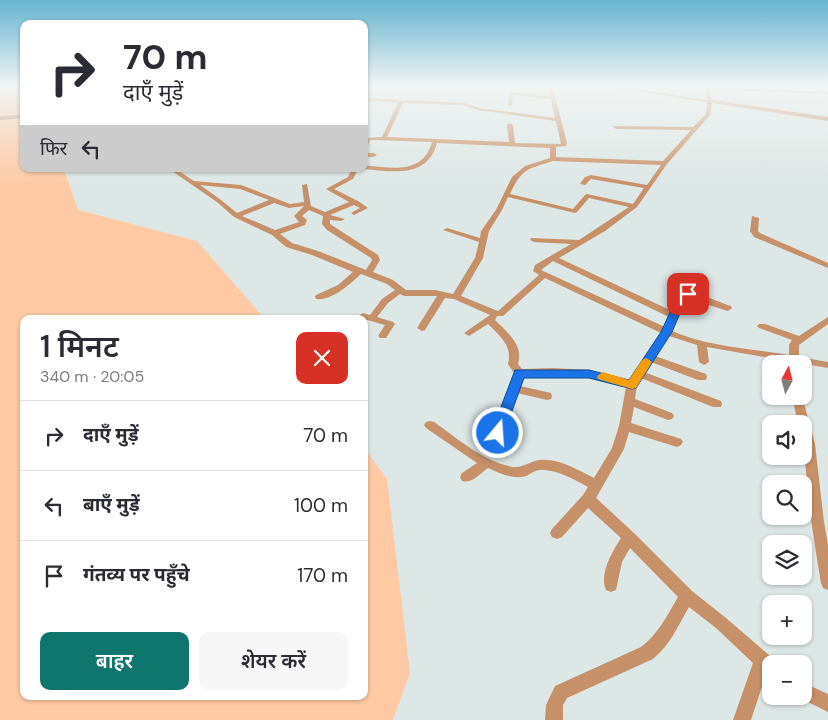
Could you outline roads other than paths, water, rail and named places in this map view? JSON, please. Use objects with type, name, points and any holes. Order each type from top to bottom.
[{"type":"street","points":[[384,138],[393,119]]},
{"type":"street","points":[[368,140],[369,138],[384,138],[564,145],[559,120],[549,119]]},
{"type":"street","points":[[704,119],[666,163],[635,206],[536,269],[544,275],[667,332],[702,343],[764,355]]},
{"type":"street","points":[[510,125],[512,144]]},
{"type":"street","points":[[616,127],[695,129]]},
{"type":"street","points":[[368,167],[410,170],[427,158],[434,148],[435,140]]},
{"type":"street","points":[[553,146],[553,159]]},
{"type":"street","points":[[368,155],[374,155]]},
{"type":"street","points":[[456,297],[479,258],[485,232],[499,210],[514,178],[528,167],[553,159],[666,163]]},
{"type":"street","points":[[176,172],[223,204],[236,216],[275,233],[289,245],[390,282],[408,294],[443,294],[456,297],[493,317],[514,349],[516,355],[513,364],[519,373]]},
{"type":"street","points":[[354,172],[351,178],[329,190],[365,208],[354,213]]},
{"type":"street","points":[[583,184],[587,178],[591,177],[649,187]]},
{"type":"street","points":[[193,183],[241,187],[289,206],[308,205],[326,216],[341,219]]},
{"type":"street","points":[[275,233],[302,224],[303,220],[298,216],[308,205],[306,185]]},
{"type":"street","points":[[506,195],[574,211],[587,196],[635,206]]},
{"type":"street","points":[[236,216],[275,200]]},
{"type":"street","points":[[326,216],[356,202]]},
{"type":"street","points":[[319,297],[346,285],[375,263],[375,257],[330,228],[326,224],[326,216]]},
{"type":"street","points":[[755,218],[754,231],[757,235],[828,266]]},
{"type":"street","points":[[447,230],[482,240]]},
{"type":"street","points":[[534,240],[580,242]]},
{"type":"street","points":[[553,258],[673,315]]},
{"type":"street","points":[[469,333],[493,317],[503,313],[544,275]]},
{"type":"street","points":[[382,336],[390,324],[368,317],[400,290]]},
{"type":"street","points":[[422,328],[443,294]]},
{"type":"street","points":[[557,533],[588,499],[618,449],[625,426],[632,385],[638,373],[667,332],[673,315],[685,294],[728,308]]},
{"type":"street","points":[[791,355],[794,345],[799,339],[828,320]]},
{"type":"street","points":[[762,326],[799,339]]},
{"type":"street","points":[[702,343],[704,362]]},
{"type":"street","points":[[650,358],[702,377]]},
{"type":"street","points":[[812,363],[828,365]]},
{"type":"street","points":[[519,373],[589,374],[632,385]]},
{"type":"street","points":[[498,433],[519,373]]},
{"type":"street","points":[[638,373],[716,404]]},
{"type":"street","points":[[513,388],[547,396]]},
{"type":"street","points":[[629,401],[668,416]]},
{"type":"street","points":[[799,405],[809,444],[812,483],[823,531],[828,583]]},
{"type":"street","points":[[430,425],[486,463],[518,472],[526,472],[539,465],[546,465],[563,470],[596,485]]},
{"type":"street","points":[[625,426],[677,442]]},
{"type":"street","points":[[466,477],[486,463]]},
{"type":"street","points":[[588,499],[629,536],[687,596],[762,660]]},
{"type":"street","points":[[611,585],[615,560],[629,536]]},
{"type":"street","points":[[554,720],[553,710],[555,701],[561,692],[647,653],[657,645],[687,596]]},
{"type":"street","points":[[742,720],[762,675]]},
{"type":"street","points":[[812,695],[828,703]]}]
